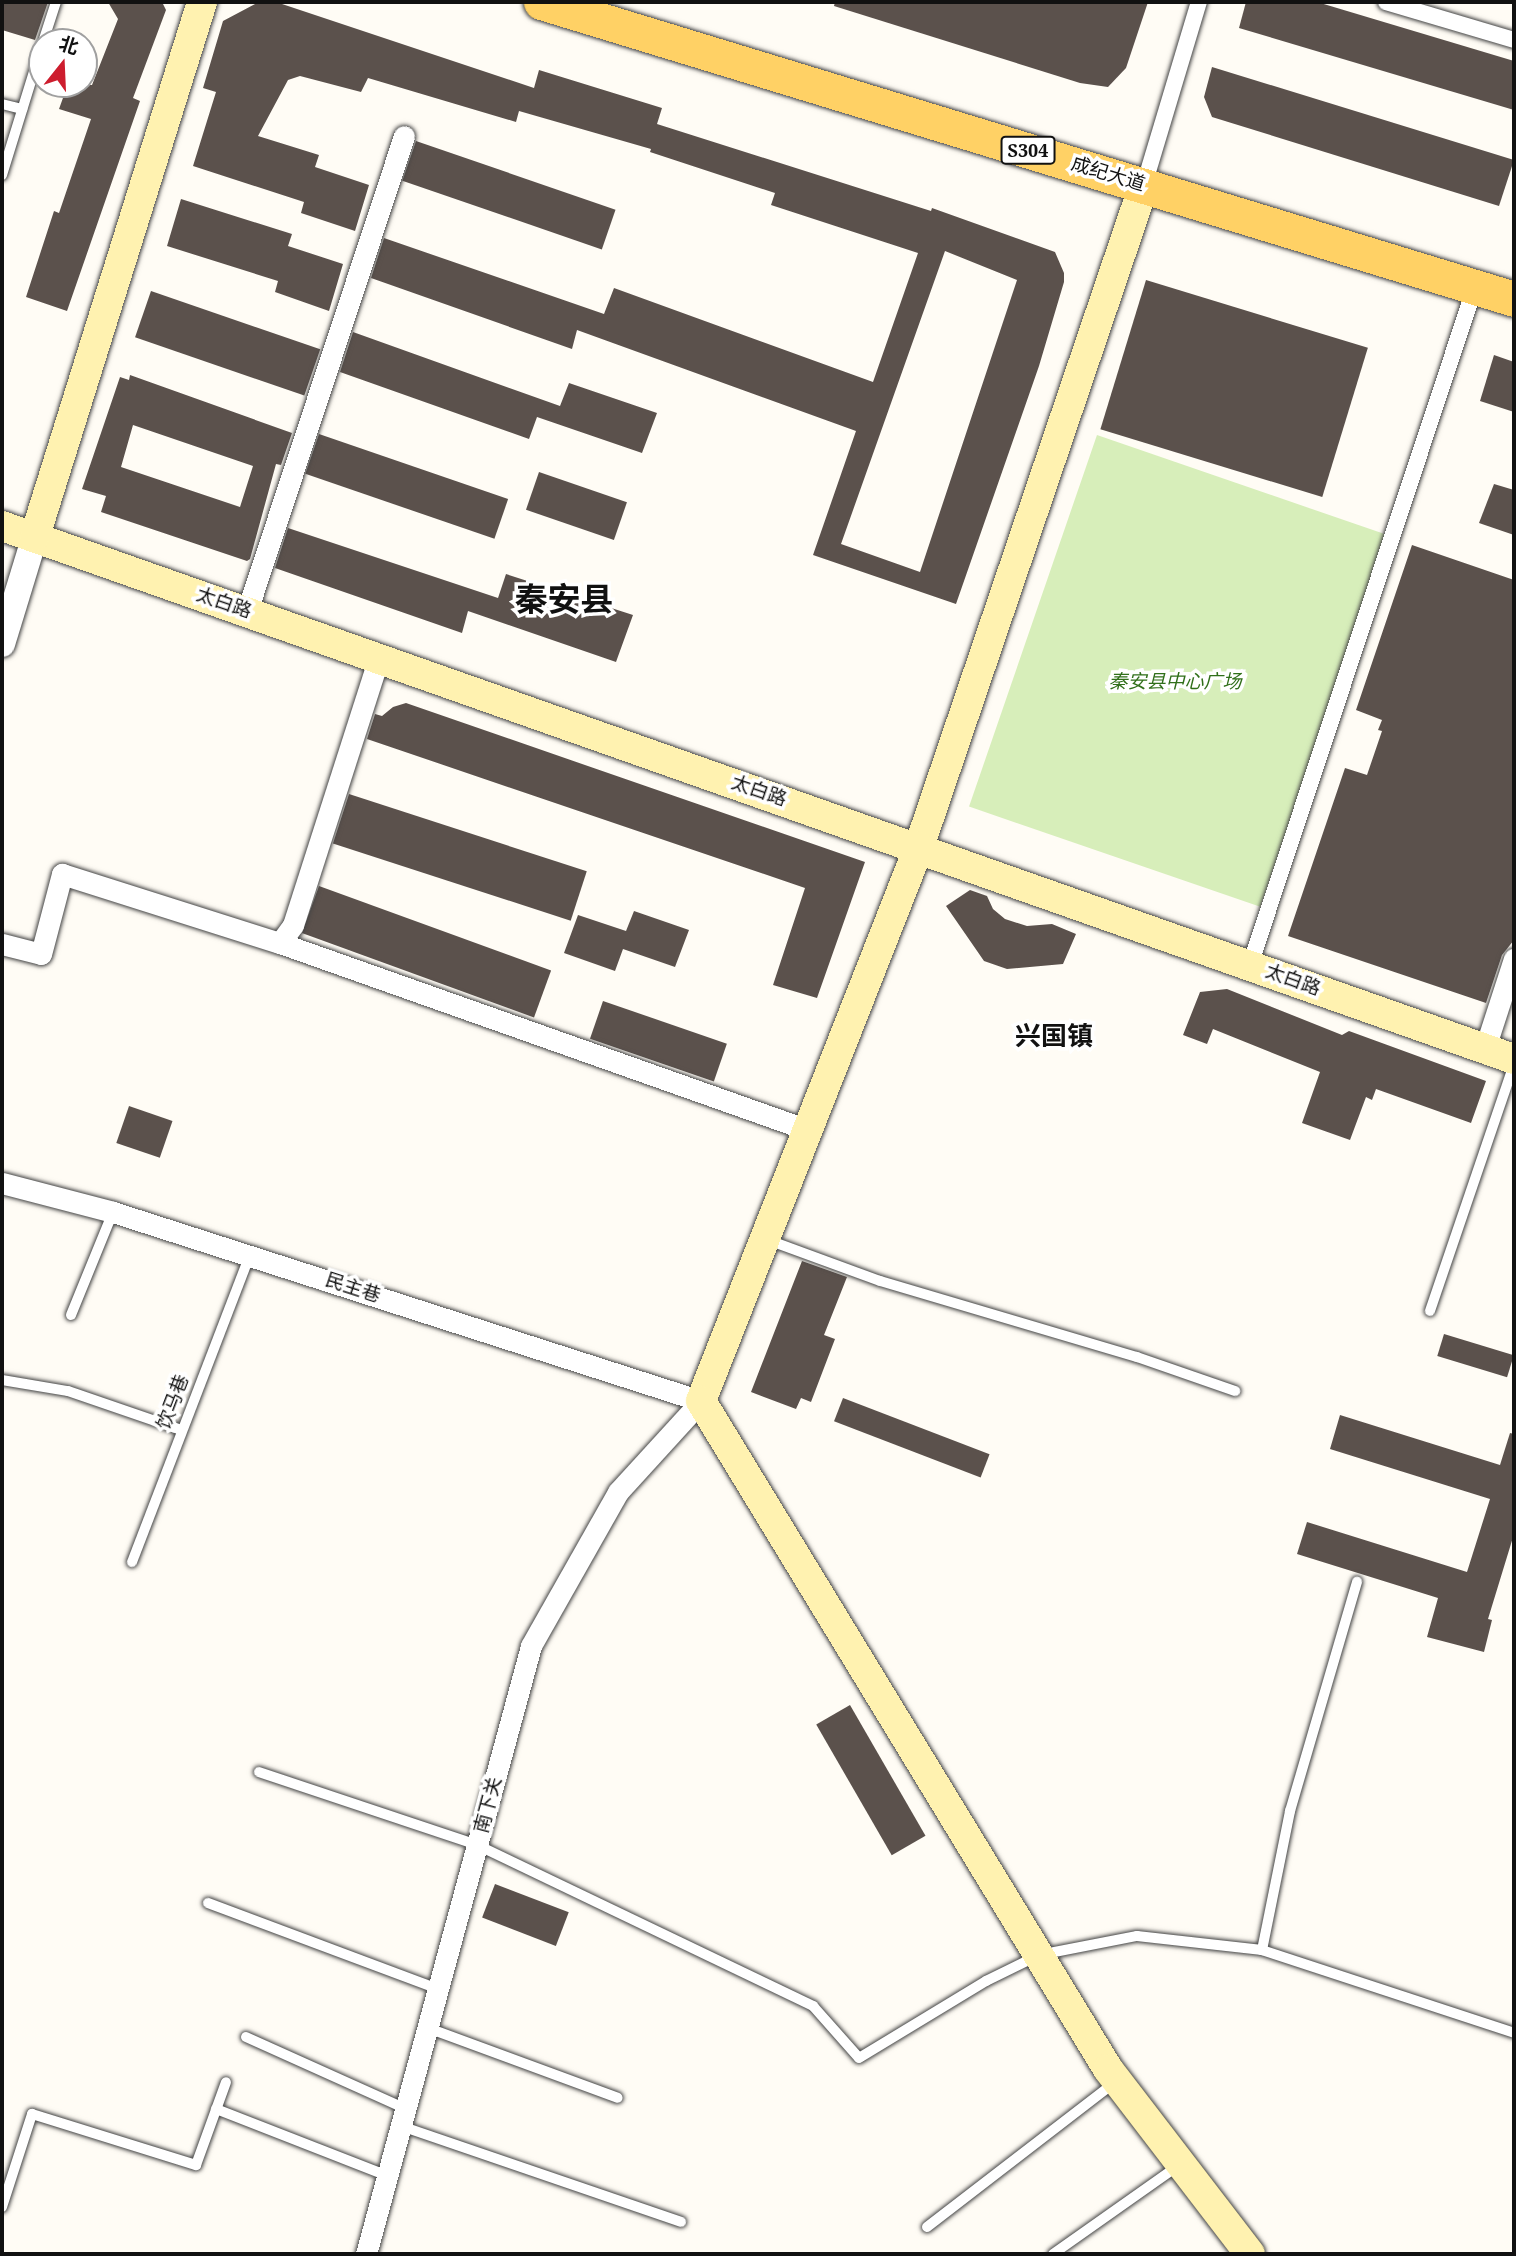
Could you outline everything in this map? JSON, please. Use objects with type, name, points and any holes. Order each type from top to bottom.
[{"type":"main road","points":[[35,536],[202,2]]},
{"type":"main road","name":"成纪大道","points":[[541,2],[1514,299]]},
{"type":"main road","points":[[1144,185],[919,847],[701,1401],[1117,2080],[1250,2254]]},
{"type":"main road","name":"太白路","points":[[2,526],[919,847],[1485,1048],[1514,1061]]},
{"type":"street","points":[[1144,185],[1199,2]]},
{"type":"street","points":[[1386,2],[1514,40]]},
{"type":"street","points":[[247,611],[404,136]]},
{"type":"street","points":[[1250,965],[1475,287]]},
{"type":"street","points":[[2,644],[35,536]]},
{"type":"street","points":[[280,943],[293,925],[379,657]]},
{"type":"street","points":[[2,944],[41,954],[62,874],[280,943],[808,1130]]},
{"type":"street","points":[[1485,1048],[1514,959]]},
{"type":"street","name":"民主巷","points":[[2,1183],[113,1212],[701,1401]]},
{"type":"street","name":"南下关","points":[[366,2254],[531,1646],[618,1492],[701,1401]]},
{"type":"lane","points":[[48,28],[56,2]]},
{"type":"lane","points":[[2,174],[28,90]]},
{"type":"lane","points":[[2,104],[22,109]]},
{"type":"lane","points":[[1430,1311],[1514,1061]]},
{"type":"lane","points":[[71,1314],[113,1212]]},
{"type":"lane","points":[[765,1239],[880,1281],[1136,1357],[1235,1391]]},
{"type":"lane","name":"饮马巷","points":[[132,1562],[250,1255]]},
{"type":"lane","points":[[2,1380],[68,1391],[181,1430]]},
{"type":"lane","points":[[1262,1950],[1290,1811],[1357,1582]]},
{"type":"lane","points":[[259,1772],[477,1845],[813,2006],[859,2058],[986,1982],[1039,1955],[1137,1937],[1262,1950],[1514,2033]]},
{"type":"lane","points":[[208,1903],[438,1989]]},
{"type":"lane","points":[[428,2028],[618,2098]]},
{"type":"lane","points":[[246,2037],[403,2118],[681,2222]]},
{"type":"lane","points":[[926,2227],[1117,2080]]},
{"type":"lane","points":[[2,2207],[32,2114],[196,2165],[226,2081]]},
{"type":"lane","points":[[216,2109],[388,2176]]},
{"type":"lane","points":[[1053,2254],[1181,2164]]},
{"type":"green space","name":"秦安县中心广场","points":[[1097,435],[1388,535],[1260,907],[969,807]]},
{"type":"building","points":[[2,2],[48,2],[39,28],[28,28],[28,38],[2,30]]},
{"type":"building","points":[[108,2],[162,2],[166,10],[133,98],[140,101],[67,311],[26,297],[54,211],[59,213],[91,119],[59,109],[63,98],[98,98],[98,70],[118,19]]},
{"type":"building","points":[[259,2],[276,2],[534,88],[539,70],[662,108],[657,124],[931,211],[932,208],[1055,252],[1064,273],[1064,282],[1039,366],[956,604],[813,555],[856,431],[577,330],[572,349],[371,278],[384,238],[604,314],[614,288],[873,382],[918,253],[771,205],[775,193],[650,152],[651,149],[519,111],[516,122],[368,78],[361,92],[300,76],[288,80],[258,136],[319,155],[315,167],[369,185],[355,231],[301,213],[304,202],[193,166],[216,92],[203,88],[223,21]],"holes":[[[945,251],[1017,280],[920,572],[841,544]]]},
{"type":"building","points":[[835,2],[1148,2],[1126,68],[1108,87],[1080,83],[834,6]]},
{"type":"building","points":[[1246,2],[1317,2],[1514,61],[1514,110],[1239,28]]},
{"type":"building","points":[[1212,67],[1514,160],[1499,206],[1212,117],[1204,97]]},
{"type":"building","points":[[416,141],[616,210],[602,249],[402,181]]},
{"type":"building","points":[[181,199],[292,234],[288,246],[343,264],[329,311],[275,292],[278,281],[167,246]]},
{"type":"building","points":[[1146,280],[1368,348],[1322,497],[1100,429]]},
{"type":"building","points":[[151,291],[320,349],[304,396],[135,337]]},
{"type":"building","points":[[353,332],[560,406],[569,383],[657,413],[642,453],[537,417],[529,439],[340,372]]},
{"type":"building","points":[[1494,355],[1514,362],[1514,412],[1480,401]]},
{"type":"building","points":[[130,375],[292,433],[281,465],[276,464],[250,559],[247,561],[101,512],[106,496],[82,489],[120,377],[129,380]],"holes":[[[133,425],[253,466],[240,507],[121,467]]]},
{"type":"building","points":[[319,434],[508,499],[494,539],[305,474]]},
{"type":"building","points":[[539,472],[627,502],[614,540],[526,510]]},
{"type":"building","points":[[1494,484],[1514,490],[1514,535],[1479,523]]},
{"type":"building","points":[[288,528],[498,598],[506,574],[633,615],[616,662],[468,611],[462,633],[275,568]]},
{"type":"building","points":[[1412,545],[1514,580],[1514,940],[1502,955],[1486,1003],[1288,936],[1345,768],[1367,775],[1382,731],[1378,730],[1382,720],[1356,710]]},
{"type":"building","points":[[406,703],[865,862],[817,998],[773,985],[805,888],[367,739],[375,714],[382,716],[393,707]]},
{"type":"building","points":[[349,794],[587,871],[571,921],[333,843]]},
{"type":"building","points":[[319,886],[551,970],[534,1017],[302,933]]},
{"type":"building","points":[[970,890],[987,896],[993,909],[1005,919],[1027,926],[1052,924],[1076,934],[1063,964],[1007,969],[984,961],[946,906]]},
{"type":"building","points":[[634,911],[689,930],[675,967],[623,949],[615,971],[564,953],[578,915],[626,931]]},
{"type":"building","points":[[1227,989],[1342,1035],[1349,1031],[1486,1081],[1471,1123],[1376,1089],[1372,1100],[1366,1097],[1350,1140],[1302,1123],[1320,1072],[1213,1029],[1207,1044],[1183,1035],[1200,992]]},
{"type":"building","points":[[603,1001],[727,1044],[714,1081],[590,1039]]},
{"type":"building","points":[[129,1106],[172,1121],[160,1158],[116,1143]]},
{"type":"building","points":[[802,1261],[847,1277],[824,1335],[835,1339],[811,1402],[801,1398],[796,1409],[751,1392]]},
{"type":"building","points":[[1444,1334],[1514,1355],[1507,1377],[1437,1356]]},
{"type":"building","points":[[843,1398],[990,1454],[981,1478],[834,1421]]},
{"type":"building","points":[[1340,1415],[1500,1465],[1510,1433],[1514,1434],[1514,1534],[1488,1619],[1492,1620],[1484,1652],[1427,1637],[1438,1598],[1297,1554],[1307,1522],[1467,1572],[1490,1499],[1330,1449]]},
{"type":"building","points":[[850,1705],[925,1836],[892,1855],[816,1724]]},
{"type":"building","points":[[495,1884],[569,1912],[556,1946],[482,1918]]},
{"type":"district","name":"秦安县","points":[[564,599]]},
{"type":"district","name":"兴国镇","points":[[1054,1036]]}]
